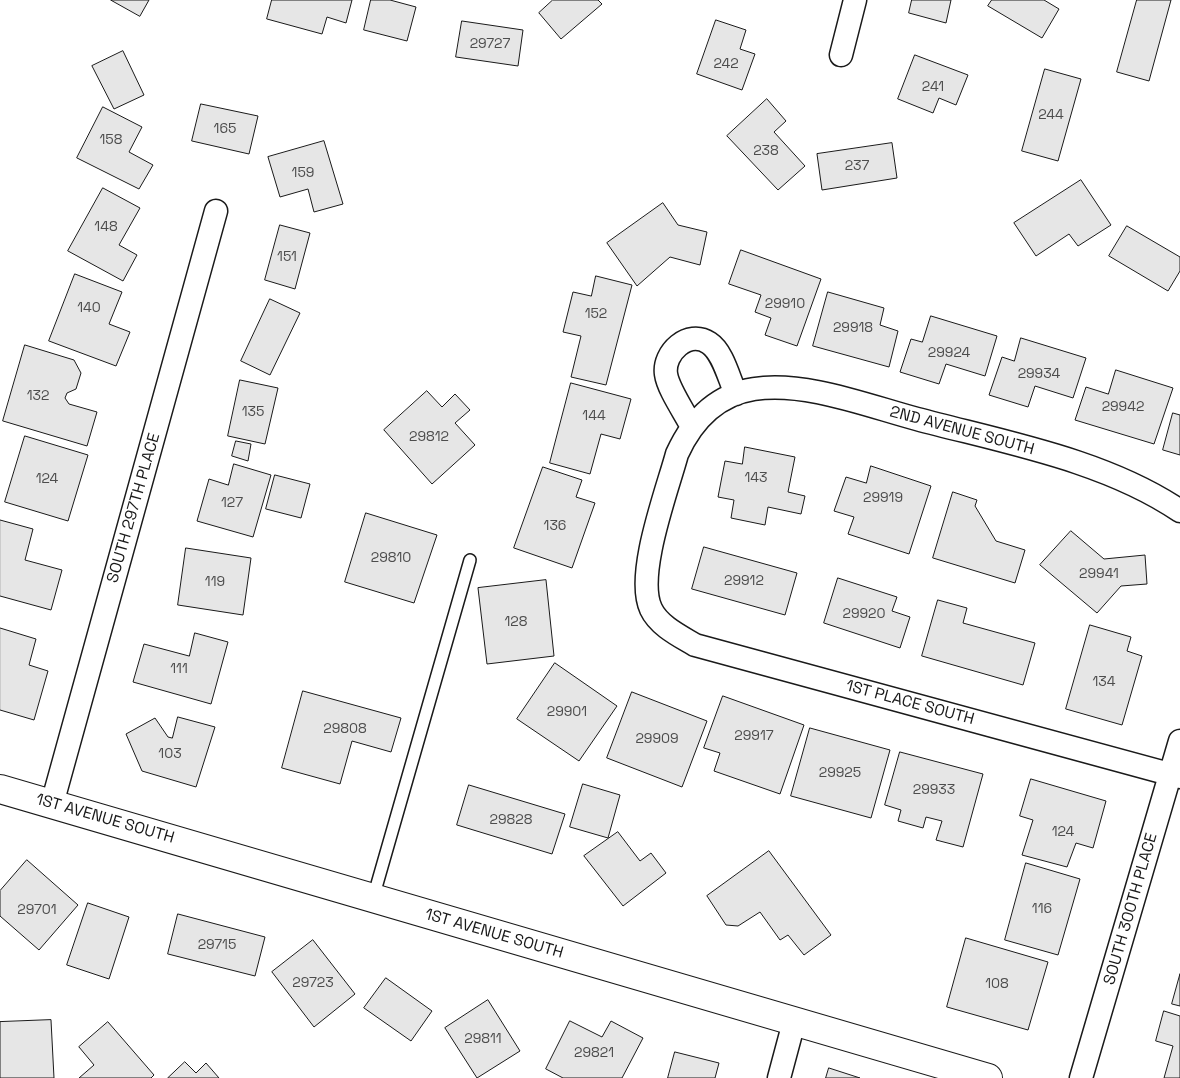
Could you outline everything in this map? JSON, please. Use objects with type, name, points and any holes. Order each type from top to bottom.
[{"type":"street","points":[[841,55],[855,0]]},
{"type":"street","name":"SOUTH 297TH PLACE","points":[[52,804],[216,212]]},
{"type":"street","points":[[699,340],[709,343],[717,352],[727,398],[692,427],[666,377],[668,358],[680,344],[699,340]]},
{"type":"street","name":"2ND AVENUE SOUTH","points":[[727,398],[754,389],[776,388],[839,398],[1076,464],[1118,478],[1180,511]]},
{"type":"street","name":"1ST PLACE SOUTH","points":[[692,427],[677,454],[648,562],[645,587],[651,610],[668,629],[696,645],[1175,776]]},
{"type":"street","name":"SOUTH 300TH PLACE","points":[[1081,1078],[1175,776],[1180,741]]},
{"type":"street","name":"1ST AVENUE SOUTH","points":[[0,788],[988,1078]]},
{"type":"street","points":[[779,1078],[794,1022]]},
{"type":"lane","points":[[373,898],[470,560]]},
{"type":"building","points":[[111,0],[149,0],[140,16]]},
{"type":"building","points":[[272,0],[352,0],[346,23],[327,17],[322,34],[267,19]]},
{"type":"building","points":[[371,0],[390,0],[416,7],[407,41],[364,30]]},
{"type":"building","points":[[553,0],[598,0],[602,4],[561,39],[539,13]]},
{"type":"building","points":[[912,0],[951,0],[946,23],[909,13]]},
{"type":"building","points":[[992,0],[1044,0],[1059,9],[1042,38],[988,6]]},
{"type":"building","points":[[1137,0],[1171,0],[1149,81],[1117,72]]},
{"type":"building","points":[[716,20],[746,30],[740,49],[755,54],[742,90],[697,74]]},
{"type":"building","points":[[462,21],[523,30],[518,66],[456,57]]},
{"type":"building","points":[[123,51],[144,95],[114,109],[92,66]]},
{"type":"building","points":[[915,55],[968,75],[956,105],[939,98],[933,113],[898,99]]},
{"type":"building","points":[[1045,69],[1081,79],[1058,161],[1022,151]]},
{"type":"building","points":[[767,99],[786,121],[774,132],[805,166],[778,190],[727,136]]},
{"type":"building","points":[[201,104],[258,116],[249,154],[192,141]]},
{"type":"building","points":[[103,107],[142,127],[129,152],[153,165],[139,189],[77,158]]},
{"type":"building","points":[[324,141],[343,204],[314,212],[308,189],[280,197],[268,157]]},
{"type":"building","points":[[892,143],[897,178],[822,190],[817,154]]},
{"type":"building","points":[[1081,180],[1111,225],[1078,246],[1069,234],[1036,256],[1014,223]]},
{"type":"building","points":[[103,188],[140,208],[119,245],[137,255],[123,281],[68,251]]},
{"type":"building","points":[[663,203],[678,225],[707,232],[700,265],[670,257],[637,286],[607,243]]},
{"type":"building","points":[[280,225],[310,233],[295,289],[265,280]]},
{"type":"building","points":[[1127,226],[1180,257],[1180,271],[1168,291],[1109,256]]},
{"type":"building","points":[[741,250],[821,279],[797,346],[765,335],[771,318],[755,312],[761,295],[729,284]]},
{"type":"building","points":[[75,274],[122,292],[109,324],[130,332],[116,366],[49,341]]},
{"type":"building","points":[[596,276],[632,285],[606,385],[571,377],[581,336],[563,332],[573,292],[591,296]]},
{"type":"building","points":[[828,292],[884,308],[880,325],[898,331],[889,367],[813,346]]},
{"type":"building","points":[[270,299],[300,313],[270,375],[241,361]]},
{"type":"building","points":[[931,316],[997,336],[985,376],[946,364],[939,384],[900,372],[911,339],[922,342]]},
{"type":"building","points":[[1021,338],[1086,358],[1073,398],[1035,386],[1028,407],[989,395],[1002,357],[1014,361]]},
{"type":"building","points":[[25,345],[74,360],[81,373],[76,389],[67,393],[65,398],[69,404],[97,412],[87,446],[3,421]]},
{"type":"building","points":[[1116,370],[1173,388],[1154,444],[1075,420],[1086,387],[1108,394]]},
{"type":"building","points":[[240,380],[278,388],[265,444],[228,436]]},
{"type":"building","points":[[571,383],[631,399],[620,439],[601,434],[590,474],[550,463]]},
{"type":"building","points":[[427,391],[442,407],[455,394],[470,410],[455,423],[475,445],[432,484],[384,430]]},
{"type":"building","points":[[1173,413],[1180,415],[1180,455],[1163,450]]},
{"type":"building","points":[[25,436],[88,455],[68,521],[5,502]]},
{"type":"building","points":[[236,441],[251,444],[248,461],[232,456]]},
{"type":"building","points":[[745,447],[795,457],[788,492],[805,496],[801,514],[768,507],[765,525],[731,518],[734,500],[718,497],[725,461],[742,464]]},
{"type":"building","points":[[234,464],[271,475],[253,537],[197,521],[209,479],[228,485]]},
{"type":"building","points":[[871,466],[931,486],[909,554],[848,534],[854,517],[834,511],[846,477],[866,483]]},
{"type":"building","points":[[543,467],[582,480],[576,497],[595,503],[572,568],[514,548]]},
{"type":"building","points":[[275,475],[310,484],[301,518],[266,509]]},
{"type":"building","points":[[953,492],[977,500],[975,506],[996,541],[1025,550],[1015,583],[933,558]]},
{"type":"building","points":[[366,513],[437,535],[414,603],[345,582]]},
{"type":"building","points":[[0,520],[33,529],[25,560],[62,570],[51,610],[0,596]]},
{"type":"building","points":[[1071,531],[1104,559],[1145,555],[1147,584],[1121,586],[1097,613],[1040,565]]},
{"type":"building","points":[[704,547],[797,573],[785,615],[692,589]]},
{"type":"building","points":[[186,548],[251,558],[243,615],[178,605]]},
{"type":"building","points":[[838,578],[897,597],[892,611],[910,617],[900,648],[824,623]]},
{"type":"building","points":[[546,580],[554,656],[487,664],[478,588]]},
{"type":"building","points":[[938,600],[967,608],[963,623],[1035,643],[1023,685],[922,656]]},
{"type":"building","points":[[1090,625],[1131,637],[1127,651],[1142,656],[1122,725],[1066,709]]},
{"type":"building","points":[[0,628],[36,639],[29,665],[48,671],[34,720],[0,710]]},
{"type":"building","points":[[195,633],[228,642],[211,704],[133,682],[144,644],[189,656]]},
{"type":"building","points":[[555,663],[617,706],[579,761],[517,719]]},
{"type":"building","points":[[303,691],[401,718],[391,752],[352,741],[340,784],[282,768]]},
{"type":"building","points":[[632,692],[707,721],[682,787],[607,758]]},
{"type":"building","points":[[723,696],[804,725],[780,794],[714,771],[720,753],[704,748]]},
{"type":"building","points":[[178,717],[215,727],[196,787],[142,771],[126,734],[155,718],[168,737],[172,738]]},
{"type":"building","points":[[810,728],[890,750],[871,818],[791,796]]},
{"type":"building","points":[[900,752],[983,774],[963,847],[936,840],[942,821],[926,817],[923,828],[898,821],[901,810],[885,805]]},
{"type":"building","points":[[1031,779],[1106,801],[1093,848],[1076,843],[1067,867],[1022,855],[1033,820],[1020,816]]},
{"type":"building","points":[[583,784],[620,795],[608,838],[570,827]]},
{"type":"building","points":[[469,785],[565,814],[552,854],[457,825]]},
{"type":"building","points":[[618,832],[640,861],[651,853],[666,873],[623,906],[584,856]]},
{"type":"building","points":[[769,851],[831,935],[804,955],[788,935],[780,940],[760,912],[738,926],[726,925],[707,896]]},
{"type":"building","points":[[27,860],[78,905],[39,950],[0,916],[0,891]]},
{"type":"building","points":[[1026,863],[1080,879],[1058,955],[1005,940]]},
{"type":"building","points":[[88,903],[129,917],[109,979],[67,965]]},
{"type":"building","points":[[178,914],[265,937],[255,976],[168,954]]},
{"type":"building","points":[[966,938],[1048,962],[1028,1030],[947,1007]]},
{"type":"building","points":[[313,940],[355,994],[314,1027],[272,972]]},
{"type":"building","points":[[1180,974],[1180,1006],[1172,1004]]},
{"type":"building","points":[[386,978],[432,1011],[411,1041],[364,1008]]},
{"type":"building","points":[[488,1000],[520,1051],[477,1078],[445,1028]]},
{"type":"building","points":[[1164,1011],[1180,1016],[1180,1078],[1164,1078],[1173,1046],[1156,1041]]},
{"type":"building","points":[[51,1020],[54,1078],[0,1078],[0,1022]]},
{"type":"building","points":[[570,1021],[602,1037],[611,1021],[643,1038],[622,1078],[563,1078],[546,1069]]},
{"type":"building","points":[[108,1022],[154,1075],[151,1078],[79,1078],[94,1065],[79,1047]]},
{"type":"building","points":[[675,1052],[719,1063],[715,1078],[668,1078]]},
{"type":"building","points":[[185,1062],[196,1073],[206,1063],[219,1078],[168,1078]]},
{"type":"building","points":[[829,1068],[860,1078],[826,1078]]}]
